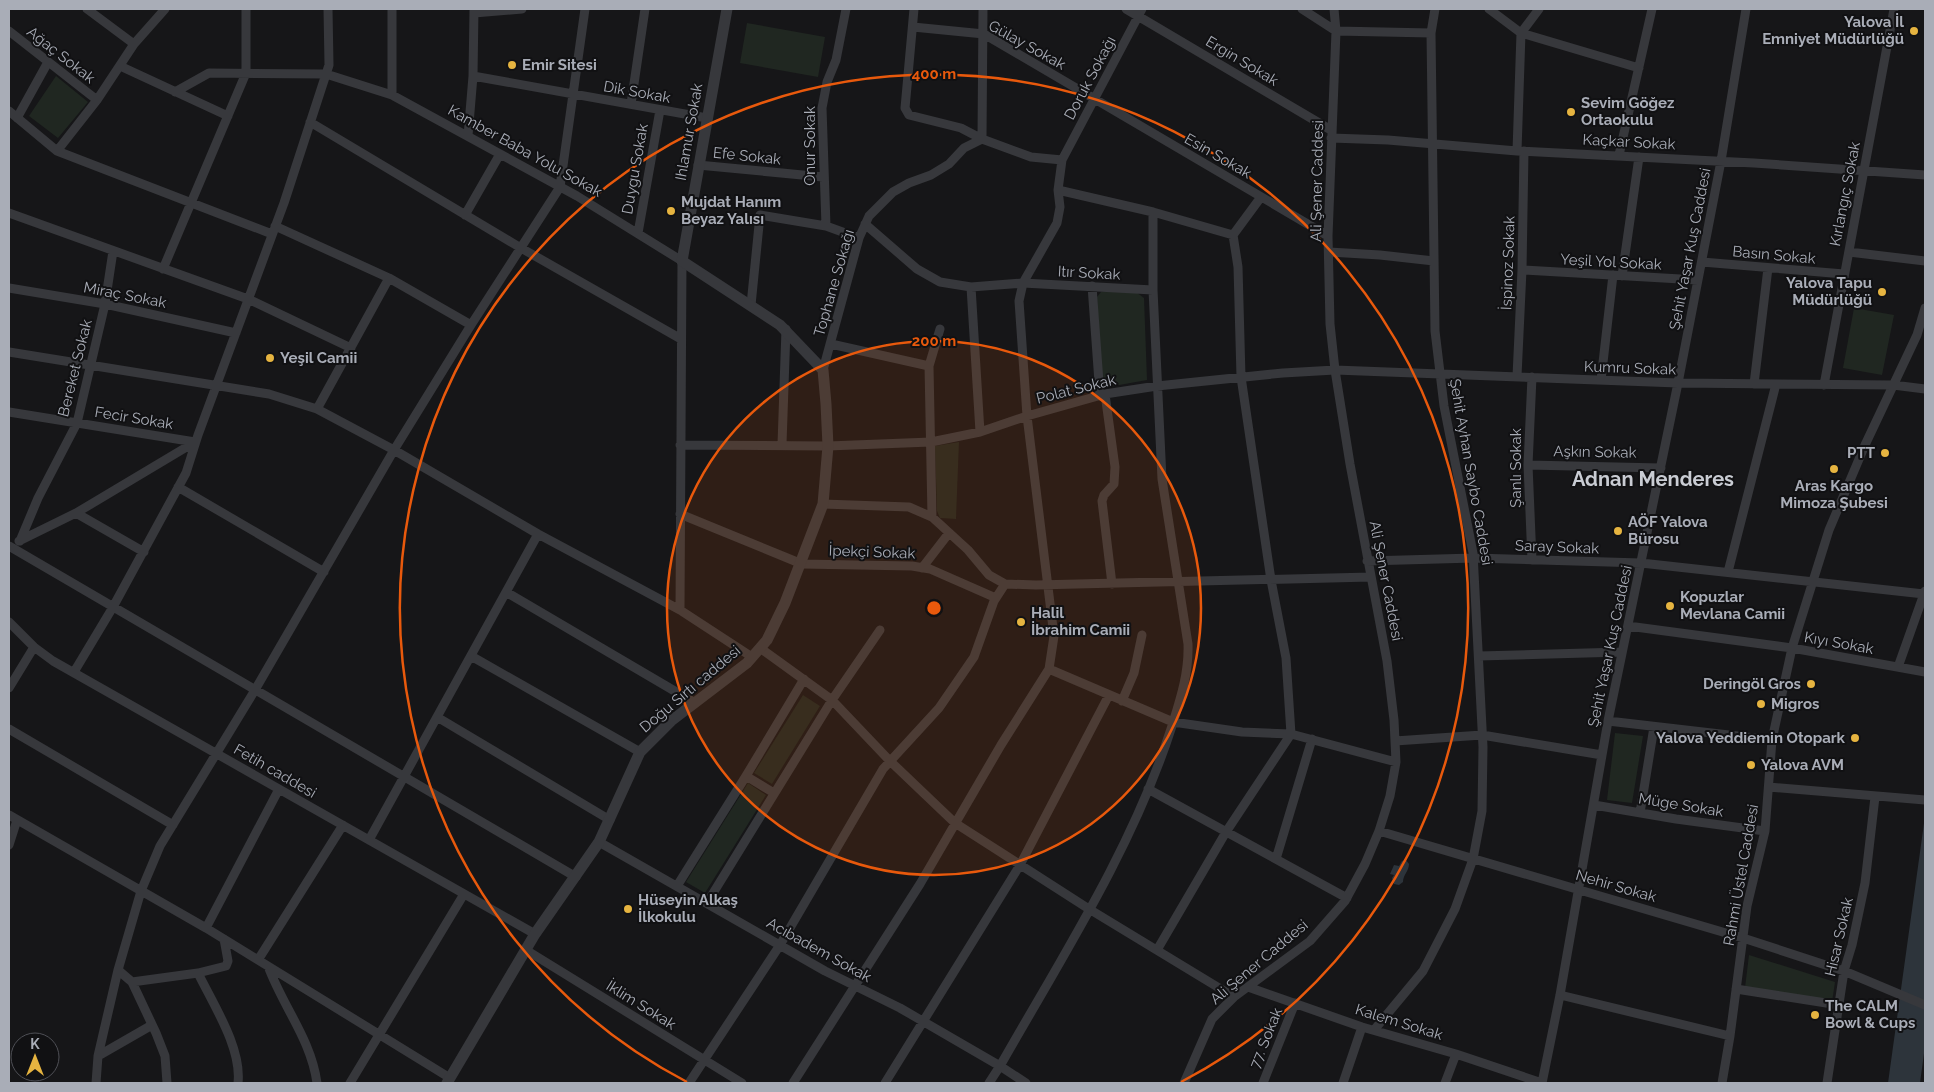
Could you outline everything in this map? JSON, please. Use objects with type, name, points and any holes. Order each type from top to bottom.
[{"type":"street","points":[[88,9],[134,44]]},
{"type":"street","points":[[56,151],[97,100],[134,44],[165,9]]},
{"type":"street","points":[[163,269],[246,74],[246,9]]},
{"type":"street","points":[[74,672],[113,608],[186,473],[195,442],[274,230],[329,65],[328,9]]},
{"type":"street","points":[[392,9],[392,95]]},
{"type":"street","points":[[468,136],[473,76],[474,11],[522,9]]},
{"type":"street","points":[[96,1083],[98,1056],[118,970],[141,891],[160,846],[255,690],[394,450],[471,325],[560,187],[585,9]]},
{"type":"street","points":[[631,104],[645,9]]},
{"type":"street","name":"Ihlamur Sokak","points":[[682,260],[698,164],[728,9]]},
{"type":"street","name":"Onur Sokak","points":[[826,226],[822,108],[828,82],[836,60],[846,9]]},
{"type":"street","points":[[914,9],[905,108],[909,116],[961,128],[982,139],[1031,157],[1062,160]]},
{"type":"street","points":[[982,139],[983,9]]},
{"type":"street","name":"Ergin Sokak","points":[[1126,9],[1140,12],[1331,134]]},
{"type":"street","points":[[1302,9],[1336,31],[1431,33]]},
{"type":"street","name":"Ali Şener Caddesi","points":[[1184,1083],[1212,1019],[1234,997],[1310,941],[1347,898],[1365,864],[1379,831],[1390,796],[1396,762],[1394,720],[1387,660],[1370,577],[1334,370],[1330,324],[1328,236],[1336,31],[1334,9]]},
{"type":"street","name":"Şehit Ayhan Saybo Caddesi","points":[[1374,1030],[1423,971],[1455,909],[1473,859],[1482,811],[1482,735],[1474,558],[1444,406],[1435,331],[1431,33],[1435,9]]},
{"type":"street","points":[[1489,9],[1521,32],[1638,68]]},
{"type":"street","points":[[1521,32],[1539,9]]},
{"type":"street","points":[[1619,156],[1652,9]]},
{"type":"street","name":"Şehit Yaşar Kuş Caddesi","points":[[1542,1083],[1560,995],[1608,721],[1722,161],[1746,9]]},
{"type":"street","name":"Kırlangıç Sokak","points":[[1824,385],[1894,9]]},
{"type":"street","name":"Doruk Sokağı","points":[[1023,283],[1057,223],[1060,207],[1058,190],[1062,160],[1140,12]]},
{"type":"street","name":"Gülay Sokak","points":[[912,27],[984,34],[1094,98]]},
{"type":"street","name":"Ağaç Sokak","points":[[9,31],[97,100]]},
{"type":"street","name":"İspinoz Sokak","points":[[1517,376],[1522,270],[1521,32]]},
{"type":"street","points":[[18,118],[48,62]]},
{"type":"street","points":[[120,66],[228,116]]},
{"type":"street","name":"Kamber Baba Yolu Sokak","points":[[175,92],[209,73],[326,74],[392,95],[560,187],[682,260],[786,330],[823,370]]},
{"type":"street","name":"Dik Sokak","points":[[473,76],[707,118]]},
{"type":"street","name":"Esin Sokak","points":[[1094,98],[1328,236]]},
{"type":"street","name":"Duygu Sokak","points":[[638,233],[660,110]]},
{"type":"street","points":[[9,111],[56,151],[191,203],[274,230],[389,278],[471,325]]},
{"type":"street","points":[[310,122],[521,248],[681,339]]},
{"type":"street","name":"Kaçkar Sokak","points":[[1331,134],[1520,151],[1639,156],[1925,175]]},
{"type":"street","name":"Tophane Sokağı","points":[[823,370],[860,238],[869,216],[892,192],[931,175],[949,164],[964,148],[982,139]]},
{"type":"street","points":[[465,215],[500,154]]},
{"type":"street","points":[[1601,380],[1639,156]]},
{"type":"street","name":"Efe Sokak","points":[[698,164],[823,177]]},
{"type":"street","points":[[1058,190],[1153,212],[1233,235]]},
{"type":"street","points":[[1157,950],[1226,832],[1291,734],[1286,658],[1271,580],[1241,377],[1238,267],[1233,235],[1261,197]]},
{"type":"street","points":[[989,1083],[1119,856],[1163,753],[1185,685],[1189,661],[1188,644],[1162,479],[1153,290],[1153,212]]},
{"type":"street","points":[[9,213],[248,299],[351,348]]},
{"type":"street","points":[[751,306],[760,214],[826,226],[860,238]]},
{"type":"street","name":"Itır Sokak","points":[[865,224],[917,269],[940,282],[971,287],[1023,283],[1153,290]]},
{"type":"street","name":"Bereket Sokak","points":[[20,541],[38,498],[77,423],[105,304],[113,251]]},
{"type":"street","points":[[1329,252],[1434,261]]},
{"type":"street","points":[[1848,252],[1925,261]]},
{"type":"street","points":[[680,610],[682,260]]},
{"type":"street","name":"Basın Sokak","points":[[1702,262],[1844,274]]},
{"type":"street","points":[[1754,384],[1768,268]]},
{"type":"street","name":"Yeşil Yol Sokak","points":[[1522,270],[1698,280]]},
{"type":"street","points":[[317,408],[389,278]]},
{"type":"street","points":[[793,1083],[920,884],[1001,745],[1049,669],[1054,636],[1027,416],[1019,302],[1023,283]]},
{"type":"street","points":[[1092,286],[1102,395],[1115,467],[1114,484],[1104,495],[1102,501],[1112,584]]},
{"type":"street","points":[[971,287],[980,432]]},
{"type":"street","name":"Miraç Sokak","points":[[9,288],[105,304],[236,333]]},
{"type":"street","name":"Rahmi Üstel Caddesi","points":[[1722,1083],[1747,906],[1765,831],[1772,740],[1792,648],[1828,530],[1917,334],[1925,308]]},
{"type":"street","points":[[932,517],[929,366],[940,329]]},
{"type":"street","points":[[782,444],[786,330]]},
{"type":"street","points":[[831,344],[929,366]]},
{"type":"street","points":[[9,352],[269,394],[317,408],[394,450],[538,534],[680,610],[752,657]]},
{"type":"street","name":"Doğu Sırtı caddesi","points":[[449,1081],[535,934],[599,842],[640,752],[671,721],[752,657],[767,640],[802,564],[823,504],[828,446],[823,370]]},
{"type":"street","name":"Polat Sokak","points":[[680,445],[782,444],[828,446],[931,442],[980,432],[1027,416],[1102,395],[1157,386],[1334,370]]},
{"type":"street","name":"Kumru Sokak","points":[[1334,370],[1678,384],[1893,385],[1925,389]]},
{"type":"street","name":"Şanlı Sokak","points":[[1532,377],[1528,465],[1532,560]]},
{"type":"street","points":[[1728,572],[1776,384]]},
{"type":"street","name":"Fecir Sokak","points":[[9,412],[195,442]]},
{"type":"street","points":[[9,547],[76,513],[195,442]]},
{"type":"street","name":"Aşkın Sokak","points":[[1528,465],[1660,468]]},
{"type":"street","points":[[178,488],[324,572]]},
{"type":"street","points":[[823,504],[910,507],[932,517],[990,575],[1005,584],[1112,584],[1370,577]]},
{"type":"street","points":[[76,513],[144,552]]},
{"type":"street","points":[[680,514],[802,564]]},
{"type":"street","points":[[922,568],[949,532]]},
{"type":"street","points":[[369,840],[538,534]]},
{"type":"street","points":[[9,547],[576,877]]},
{"type":"street","name":"Saray Sokak","points":[[1368,561],[1474,558],[1641,563],[1812,582],[1925,592]]},
{"type":"street","name":"İpekçi Sokak","points":[[802,564],[912,566],[930,569],[996,598]]},
{"type":"street","points":[[689,1083],[780,945],[883,769],[939,708],[974,657],[996,598],[1005,584]]},
{"type":"street","points":[[506,592],[695,702]]},
{"type":"street","points":[[1898,667],[1925,592]]},
{"type":"street","name":"Fetih caddesi","points":[[9,622],[34,648],[74,672],[535,934]]},
{"type":"street","name":"Kıyı Sokak","points":[[1628,626],[1792,648],[1925,672]]},
{"type":"street","points":[[707,903],[832,700],[880,630]]},
{"type":"street","points":[[1122,701],[1134,673],[1142,635]]},
{"type":"street","points":[[9,688],[34,648]]},
{"type":"street","points":[[760,648],[832,700],[890,761],[956,823],[1089,909],[1234,997]]},
{"type":"street","points":[[1478,656],[1622,652]]},
{"type":"street","points":[[471,656],[640,752]]},
{"type":"street","points":[[1049,669],[1173,722],[1242,732],[1291,734],[1396,762]]},
{"type":"street","points":[[677,886],[804,679]]},
{"type":"street","points":[[884,1083],[924,1022],[1020,865],[1109,695]]},
{"type":"street","points":[[437,717],[610,820]]},
{"type":"street","points":[[1608,721],[1772,740]]},
{"type":"street","points":[[1640,813],[1654,726]]},
{"type":"street","points":[[9,729],[173,826]]},
{"type":"street","points":[[1395,741],[1482,735],[1602,755]]},
{"type":"street","points":[[1276,859],[1312,740]]},
{"type":"street","points":[[746,776],[774,793]]},
{"type":"street","points":[[1769,787],[1875,798],[1925,800]]},
{"type":"street","points":[[206,928],[279,789]]},
{"type":"street","points":[[1148,789],[1347,898]]},
{"type":"street","name":"Hisar Sokak","points":[[1827,1083],[1844,971],[1852,945],[1865,884],[1875,798]]},
{"type":"street","name":"Müge Sokak","points":[[1594,805],[1765,831]]},
{"type":"street","points":[[9,845],[13,817],[206,928],[379,1034],[449,1081]]},
{"type":"street","points":[[258,960],[343,825]]},
{"type":"street","name":"Nehir Sokak","points":[[1379,831],[1416,844],[1578,889],[1743,938],[1844,971],[1925,1005]]},
{"type":"street","name":"Acıbadem Sokak","points":[[599,842],[825,971],[924,1022],[1026,1083]]},
{"type":"street","points":[[350,1083],[464,894]]},
{"type":"street","points":[[132,982],[198,973],[226,966],[228,961],[224,939]]},
{"type":"street","name":"İklim Sokak","points":[[526,950],[742,1083]]},
{"type":"street","points":[[268,966],[274,983],[304,1036],[318,1083]]},
{"type":"street","points":[[118,970],[132,982],[152,1025],[165,1056],[167,1083]]},
{"type":"street","points":[[198,973],[238,1061],[238,1083]]},
{"type":"street","name":"Kalem Sokak","points":[[1248,987],[1362,1027],[1456,1054],[1542,1083]]},
{"type":"street","points":[[1736,989],[1839,1005]]},
{"type":"street","points":[[1560,995],[1730,1036]]},
{"type":"street","name":"77. Sokak","points":[[1263,1083],[1295,1003]]},
{"type":"street","points":[[98,1056],[152,1025]]},
{"type":"street","points":[[1343,1083],[1362,1027]]},
{"type":"street","points":[[1445,1083],[1456,1054]]},
{"type":"shaded area","points":[[747,23],[825,37],[818,77],[740,63]]},
{"type":"shaded area","points":[[56,76],[88,102],[58,138],[29,116]]},
{"type":"shaded area","points":[[1101,292],[1136,292],[1144,298],[1147,380],[1108,387],[1104,387],[1102,384],[1097,297]]},
{"type":"shaded area","points":[[1854,308],[1894,315],[1882,375],[1843,368]]},
{"type":"shaded area","points":[[959,442],[956,519],[940,518],[937,511],[935,446]]},
{"type":"shaded area","points":[[803,695],[820,706],[772,784],[754,773]]},
{"type":"shaded area","points":[[1615,733],[1643,736],[1632,803],[1607,800]]},
{"type":"shaded area","points":[[748,783],[766,795],[705,893],[686,882]]},
{"type":"shaded area","points":[[1925,816],[1925,1046],[1920,1083],[1888,1083]]},
{"type":"shaded area","points":[[1406,860],[1409,866],[1403,882],[1399,885],[1394,884],[1392,878],[1394,875],[1390,874],[1394,865],[1399,866],[1402,861]]},
{"type":"shaded area","points":[[1749,955],[1835,982],[1832,1002],[1745,988]]},
{"type":"place","name":"Yalova İl Emniyet Müdürlüğü","points":[[1914,31]]},
{"type":"place","name":"Emir Sitesi","points":[[512,65]]},
{"type":"place","name":"Sevim Göğez Ortaokulu","points":[[1571,112]]},
{"type":"place","name":"Mujdat Hanım Beyaz Yalısı","points":[[671,211]]},
{"type":"place","name":"Yalova Tapu Müdürlüğü","points":[[1882,292]]},
{"type":"place","name":"Yeşil Camii","points":[[270,358]]},
{"type":"place","name":"PTT","points":[[1885,453]]},
{"type":"place","name":"Aras Kargo Mimoza Şubesi","points":[[1834,469]]},
{"type":"place","name":"AÖF Yalova Bürosu","points":[[1618,531]]},
{"type":"place","name":"Kopuzlar Mevlana Camii","points":[[1670,606]]},
{"type":"place","name":"Halil İbrahim Camii","points":[[1021,622]]},
{"type":"place","name":"Deringöl Gros","points":[[1811,684]]},
{"type":"place","name":"Migros","points":[[1761,704]]},
{"type":"place","name":"Yalova Yeddiemin Otopark","points":[[1855,738]]},
{"type":"place","name":"Yalova AVM","points":[[1751,765]]},
{"type":"place","name":"Hüseyin Alkaş İlkokulu","points":[[628,909]]},
{"type":"place","name":"The CALM Bowl & Cups","points":[[1815,1015]]},
{"type":"district","name":"Adnan Menderes","points":[[1653,479]]}]
